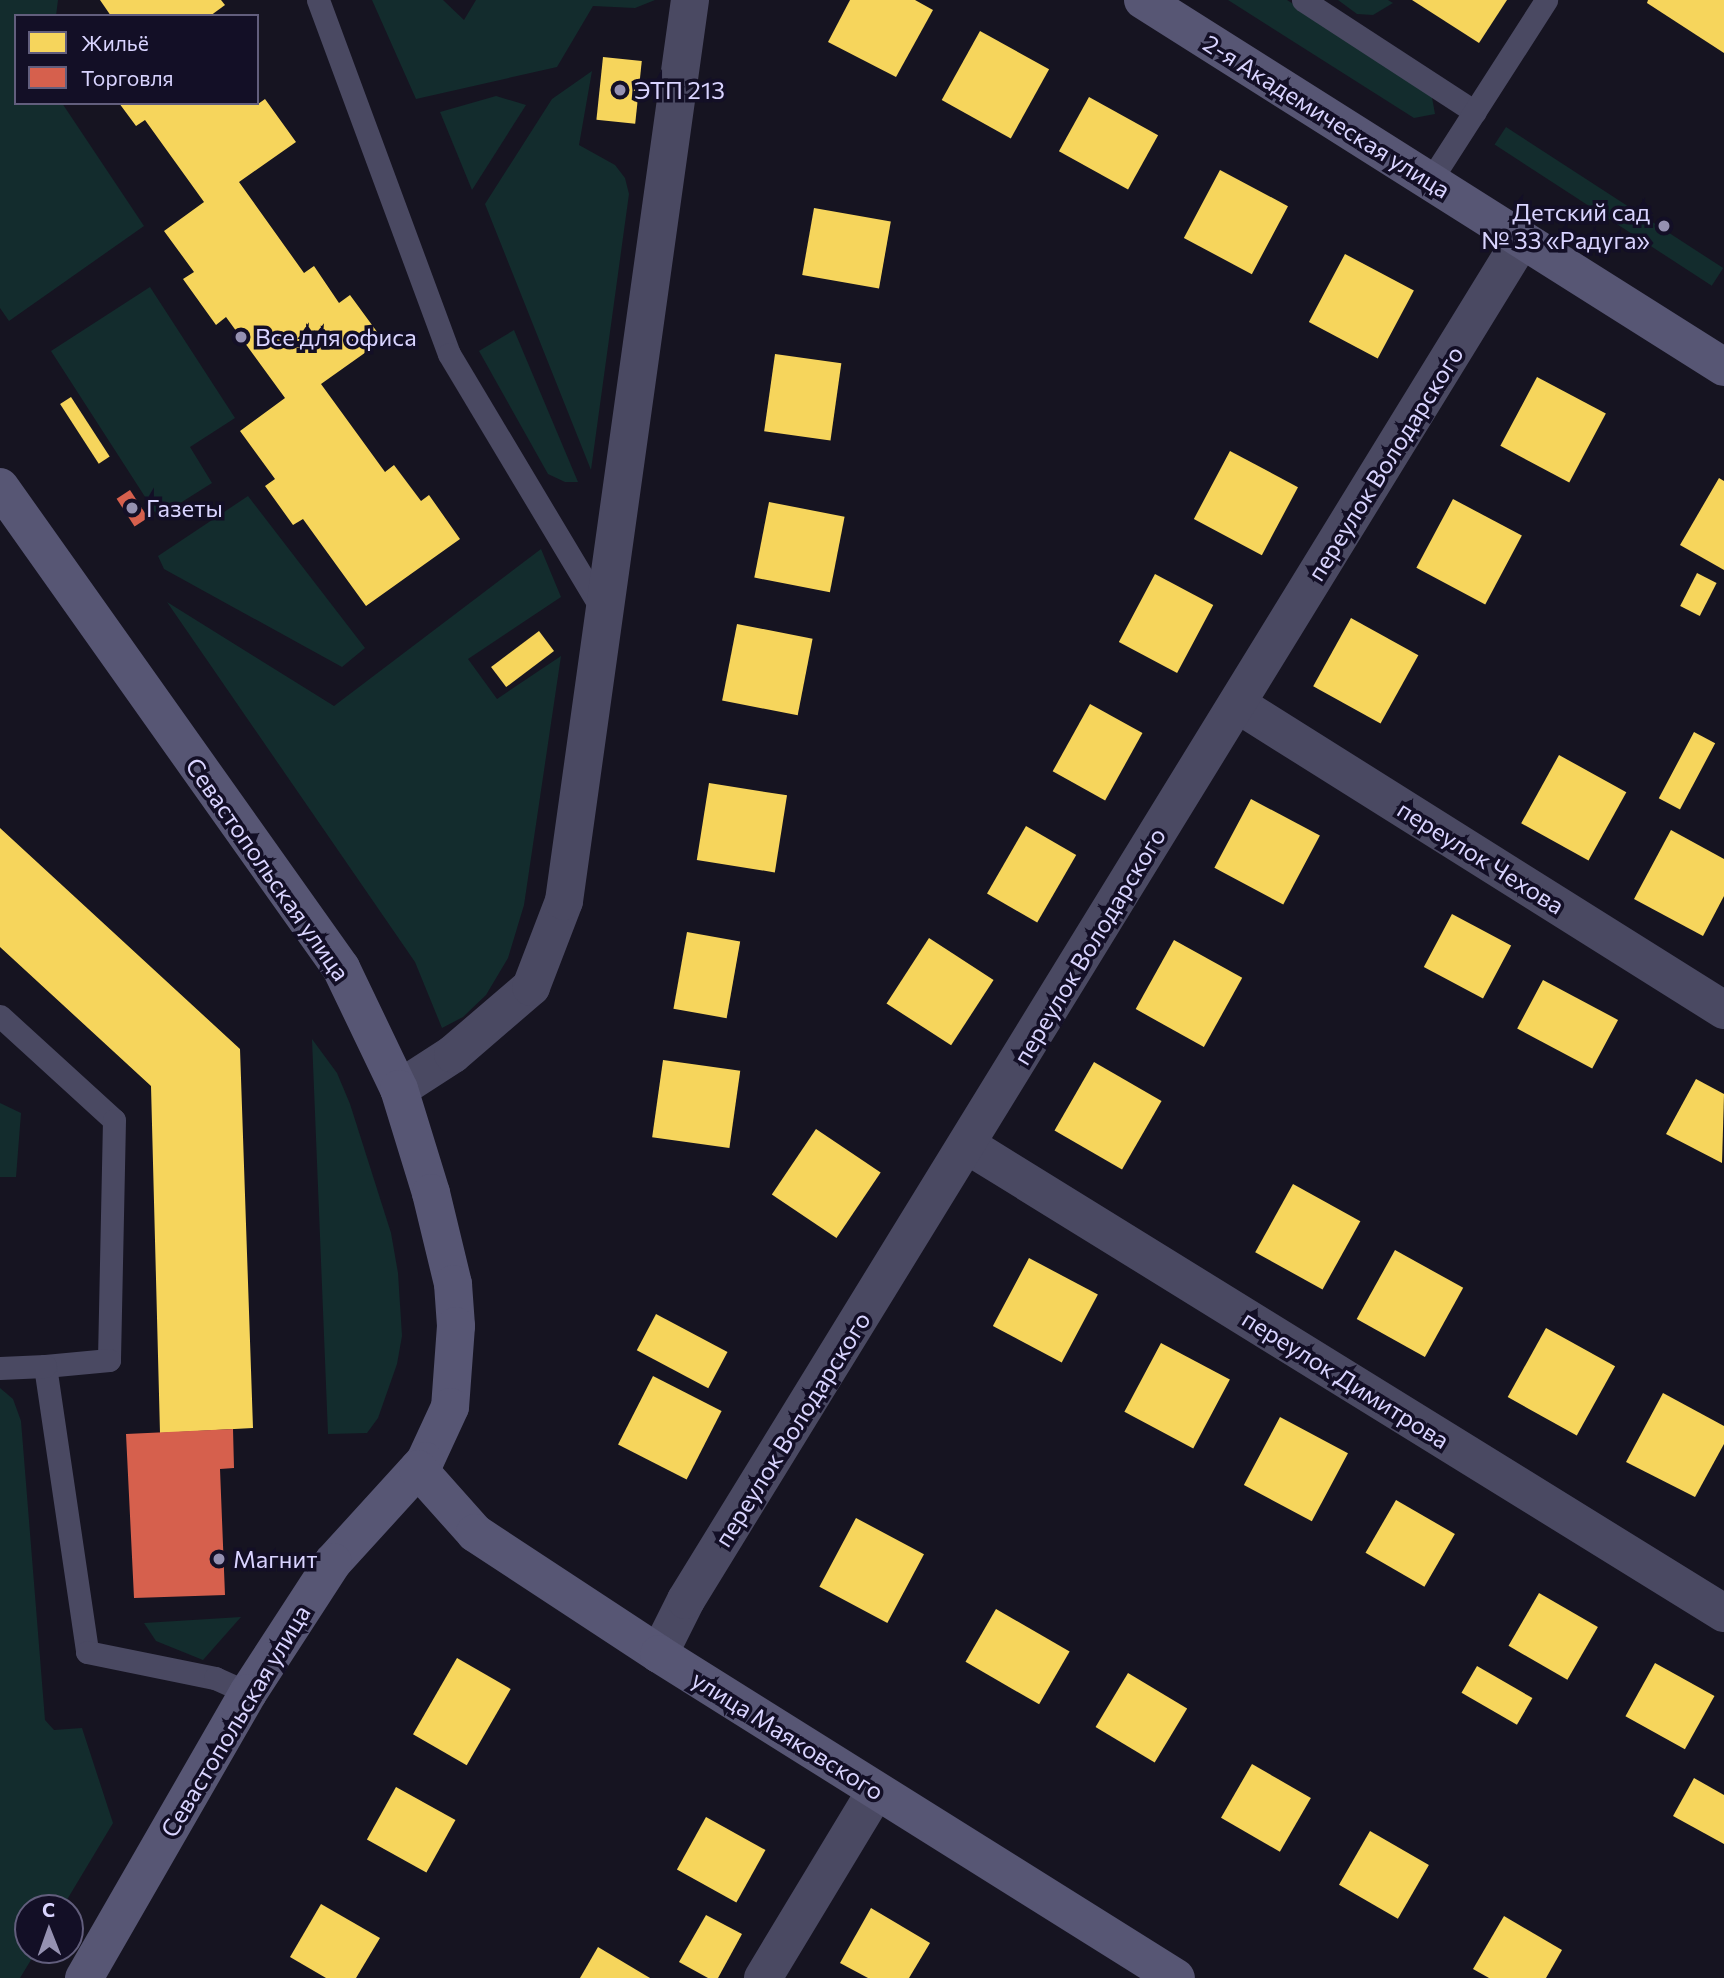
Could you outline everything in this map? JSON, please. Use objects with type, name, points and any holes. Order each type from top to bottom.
[{"type":"main road","name":"2-я Академическая улица","points":[[1143,0],[1724,367]]},
{"type":"main road","name":"Севастопольская улица","points":[[0,487],[341,968],[399,1089],[431,1193],[453,1283],[456,1326],[450,1407],[440,1434],[418,1469],[333,1562],[248,1693],[84,1978]]},
{"type":"main road","name":"улица Маяковского","points":[[418,1469],[475,1533],[659,1654],[1176,1978]]},
{"type":"street","points":[[399,1089],[453,1054],[531,987],[564,901],[690,0]]},
{"type":"street","name":"переулок Володарского","points":[[659,1654],[686,1600],[1522,239]]},
{"type":"street","name":"переулок Чехова","points":[[1237,704],[1724,1010]]},
{"type":"street","name":"переулок Димитрова","points":[[967,1145],[1724,1613]]},
{"type":"street","points":[[763,1978],[876,1791]]},
{"type":"lane","points":[[318,0],[449,354],[604,614]]},
{"type":"lane","points":[[1303,0],[1475,112]]},
{"type":"lane","points":[[1430,181],[1546,0]]},
{"type":"lane","points":[[0,1016],[114,1120],[109,1360],[0,1368]]},
{"type":"lane","points":[[45,1366],[87,1652],[215,1678],[248,1693]]},
{"type":"green space","points":[[0,0],[58,0],[56,14],[14,14],[14,105],[63,105],[144,226],[9,321],[0,308]]},
{"type":"green space","points":[[372,0],[443,0],[464,20],[476,0],[655,0],[635,8],[593,6],[557,67],[416,99]]},
{"type":"green space","points":[[1228,0],[1287,0],[1431,92],[1435,114],[1414,118]]},
{"type":"green space","points":[[1338,0],[1388,0],[1393,3],[1373,15],[1357,14]]},
{"type":"green space","points":[[592,71],[579,145],[615,165],[625,178],[629,194],[591,470],[485,204],[552,99]]},
{"type":"green space","points":[[496,96],[526,105],[472,190],[440,112]]},
{"type":"green space","points":[[1506,127],[1723,268],[1712,286],[1495,145]]},
{"type":"green space","points":[[150,287],[235,418],[190,447],[212,483],[158,517],[51,351]]},
{"type":"green space","points":[[514,330],[578,482],[565,482],[548,474],[479,351]]},
{"type":"green space","points":[[248,496],[365,648],[342,667],[164,569],[158,556]]},
{"type":"green space","points":[[541,549],[561,597],[468,659],[497,699],[561,656],[524,905],[508,958],[486,995],[463,1017],[442,1028],[415,962],[167,602],[334,706]]},
{"type":"green space","points":[[312,1039],[337,1073],[350,1104],[391,1233],[398,1273],[402,1336],[397,1364],[378,1418],[367,1433],[328,1434]]},
{"type":"green space","points":[[0,1103],[21,1113],[16,1177],[0,1177]]},
{"type":"green space","points":[[0,1388],[13,1399],[21,1421],[45,1720],[54,1730],[82,1728],[113,1823],[70,1894],[14,1894],[14,1964],[28,1964],[20,1978],[0,1978]]},
{"type":"green space","points":[[241,1617],[203,1660],[156,1641],[144,1623]]},
{"type":"building: Жильё","points":[[100,0],[221,0],[225,5],[213,14],[110,14]]},
{"type":"building: Жильё","points":[[850,0],[915,0],[933,10],[896,77],[828,42]]},
{"type":"building: Жильё","points":[[1412,0],[1507,0],[1479,43]]},
{"type":"building: Жильё","points":[[1648,0],[1724,0],[1724,53],[1647,3]]},
{"type":"building: Жильё","points":[[980,31],[1049,69],[1011,138],[942,100]]},
{"type":"building: Жильё","name":"ЭТП 213","points":[[603,57],[642,61],[635,124],[596,120]]},
{"type":"building: Жильё","points":[[1089,97],[1158,135],[1128,190],[1059,151]]},
{"type":"building: Жильё","points":[[265,99],[296,142],[239,182],[304,273],[314,266],[339,303],[350,295],[383,340],[321,384],[385,472],[394,465],[421,501],[429,495],[460,539],[366,606],[303,519],[293,525],[265,486],[275,479],[240,431],[285,398],[226,317],[216,325],[183,279],[194,272],[164,231],[204,202],[145,120],[136,126],[120,105],[259,103]]},
{"type":"building: Жильё","points":[[1220,170],[1288,206],[1252,274],[1184,238]]},
{"type":"building: Жильё","points":[[814,208],[891,222],[879,289],[802,275]]},
{"type":"building: Жильё","points":[[1345,254],[1414,291],[1378,359],[1309,322]]},
{"type":"building: Жильё","points":[[775,354],[841,363],[830,441],[764,431]]},
{"type":"building: Жильё","points":[[1537,377],[1606,414],[1569,482],[1500,446]]},
{"type":"building: Жильё","points":[[71,397],[110,457],[99,464],[60,404]]},
{"type":"building: Жильё","points":[[1230,451],[1298,487],[1262,555],[1194,519]]},
{"type":"building: Жильё","points":[[1719,478],[1724,481],[1724,570],[1680,545]]},
{"type":"building: Жильё","points":[[1453,499],[1522,536],[1485,604],[1416,568]]},
{"type":"building: Жильё","points":[[769,502],[845,517],[830,592],[754,578]]},
{"type":"building: Жильё","points":[[1697,573],[1717,583],[1700,616],[1680,606]]},
{"type":"building: Жильё","points":[[1155,574],[1213,605],[1177,673],[1119,642]]},
{"type":"building: Жильё","points":[[1351,618],[1418,655],[1381,724],[1313,686]]},
{"type":"building: Жильё","points":[[737,624],[813,639],[798,715],[722,701]]},
{"type":"building: Жильё","points":[[539,631],[554,651],[506,687],[491,667]]},
{"type":"building: Жильё","points":[[1090,704],[1142,733],[1105,800],[1053,771]]},
{"type":"building: Жильё","points":[[1694,732],[1715,743],[1680,809],[1659,798]]},
{"type":"building: Жильё","points":[[1559,755],[1626,792],[1589,861],[1521,823]]},
{"type":"building: Жильё","points":[[709,783],[787,795],[775,872],[697,860]]},
{"type":"building: Жильё","points":[[1251,799],[1320,836],[1283,904],[1214,868]]},
{"type":"building: Жильё","points":[[1026,826],[1076,855],[1037,923],[987,894]]},
{"type":"building: Жильё","points":[[0,828],[240,1049],[253,1428],[160,1433],[151,1086],[0,947]]},
{"type":"building: Жильё","points":[[1671,830],[1724,859],[1724,896],[1703,936],[1634,899]]},
{"type":"building: Жильё","points":[[1452,914],[1511,945],[1483,998],[1424,967]]},
{"type":"building: Жильё","points":[[687,932],[740,941],[727,1018],[673,1009]]},
{"type":"building: Жильё","points":[[929,938],[994,980],[951,1045],[887,1003]]},
{"type":"building: Жильё","points":[[1174,940],[1242,978],[1204,1047],[1136,1009]]},
{"type":"building: Жильё","points":[[1543,980],[1618,1020],[1592,1068],[1517,1029]]},
{"type":"building: Жильё","points":[[663,1060],[740,1071],[729,1148],[652,1137]]},
{"type":"building: Жильё","points":[[1094,1062],[1162,1101],[1122,1169],[1054,1130]]},
{"type":"building: Жильё","points":[[1696,1079],[1724,1094],[1722,1163],[1666,1134]]},
{"type":"building: Жильё","points":[[816,1129],[881,1173],[836,1238],[772,1194]]},
{"type":"building: Жильё","points":[[1293,1184],[1360,1221],[1323,1290],[1255,1252]]},
{"type":"building: Жильё","points":[[1395,1250],[1463,1288],[1425,1357],[1357,1319]]},
{"type":"building: Жильё","points":[[1029,1258],[1098,1295],[1062,1363],[993,1326]]},
{"type":"building: Жильё","points":[[656,1314],[728,1352],[708,1388],[637,1350]]},
{"type":"building: Жильё","points":[[1546,1328],[1615,1366],[1577,1435],[1508,1397]]},
{"type":"building: Жильё","points":[[1161,1343],[1230,1380],[1193,1448],[1124,1412]]},
{"type":"building: Жильё","points":[[653,1376],[722,1411],[687,1480],[618,1445]]},
{"type":"building: Жильё","points":[[1663,1393],[1724,1426],[1724,1444],[1695,1497],[1626,1462]]},
{"type":"building: Жильё","points":[[1280,1417],[1348,1453],[1312,1521],[1244,1485]]},
{"type":"building: Жильё","points":[[1396,1500],[1455,1534],[1424,1587],[1366,1553]]},
{"type":"building: Жильё","points":[[856,1518],[924,1554],[887,1623],[819,1587]]},
{"type":"building: Жильё","points":[[1539,1593],[1598,1627],[1567,1680],[1508,1646]]},
{"type":"building: Жильё","points":[[996,1609],[1070,1652],[1039,1704],[966,1662]]},
{"type":"building: Жильё","points":[[457,1658],[511,1689],[467,1765],[413,1734]]},
{"type":"building: Жильё","points":[[1655,1663],[1714,1696],[1685,1749],[1625,1716]]},
{"type":"building: Жильё","points":[[1477,1666],[1532,1698],[1517,1725],[1462,1693]]},
{"type":"building: Жильё","points":[[1128,1673],[1187,1709],[1155,1763],[1096,1727]]},
{"type":"building: Жильё","points":[[1252,1764],[1311,1798],[1280,1852],[1221,1818]]},
{"type":"building: Жильё","points":[[1694,1778],[1724,1795],[1724,1844],[1673,1816]]},
{"type":"building: Жильё","points":[[396,1787],[455,1820],[426,1872],[367,1839]]},
{"type":"building: Жильё","points":[[706,1817],[765,1850],[736,1902],[677,1869]]},
{"type":"building: Жильё","points":[[1370,1831],[1429,1865],[1398,1919],[1339,1885]]},
{"type":"building: Жильё","points":[[321,1904],[380,1938],[356,1978],[326,1978],[290,1957]]},
{"type":"building: Жильё","points":[[871,1908],[930,1943],[909,1978],[868,1978],[840,1963]]},
{"type":"building: Жильё","points":[[706,1915],[742,1934],[718,1978],[708,1978],[679,1962]]},
{"type":"building: Жильё","points":[[1504,1916],[1562,1950],[1546,1978],[1489,1978],[1473,1969]]},
{"type":"building: Жильё","points":[[598,1947],[650,1978],[580,1978]]},
{"type":"building: Торговля","name":"Газеты","points":[[130,490],[148,518],[135,526],[117,499]]},
{"type":"building: Торговля","points":[[233,1429],[234,1468],[220,1469],[225,1595],[134,1598],[126,1434]]},
{"type":"place","name":"ЭТП 213","points":[[620,90]]},
{"type":"place","name":"Детский сад № 33 «Радуга»","points":[[1664,226]]},
{"type":"place","name":"Все для офиса","points":[[241,337]]},
{"type":"place","name":"Газеты","points":[[132,508]]},
{"type":"place","name":"Магнит","points":[[219,1559]]}]
